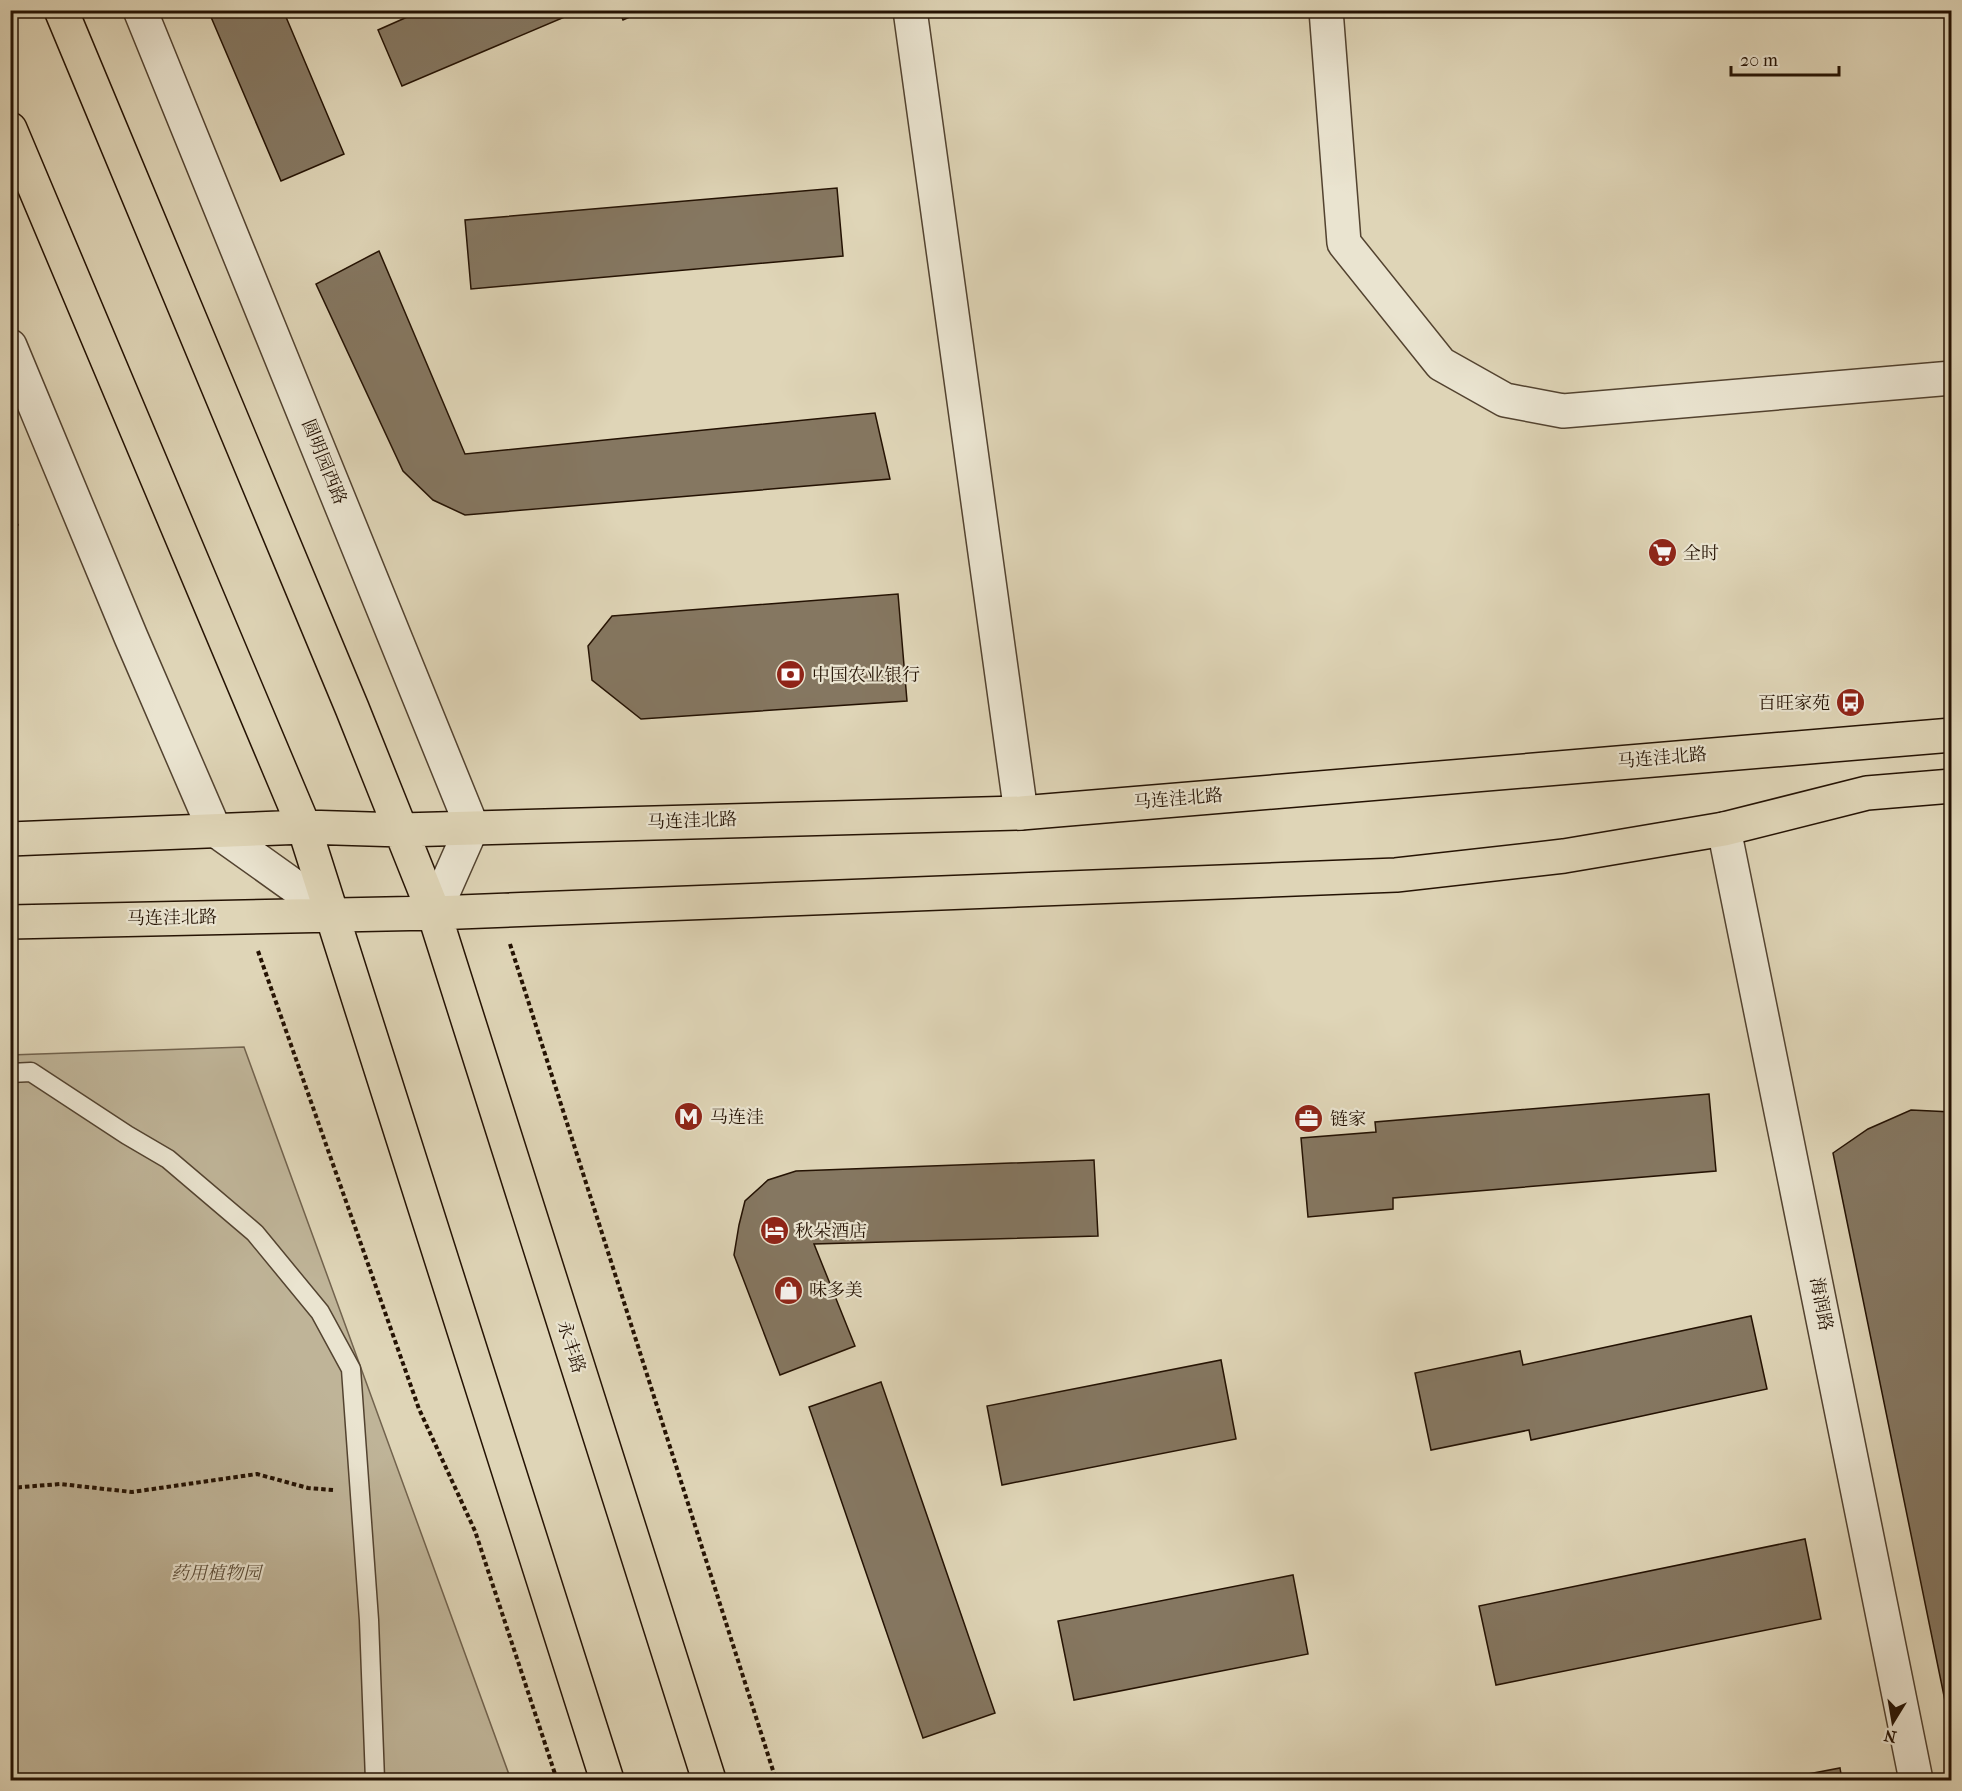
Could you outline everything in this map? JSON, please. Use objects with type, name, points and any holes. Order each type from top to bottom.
[{"type":"main road","points":[[61,10],[402,830]]},
{"type":"main road","points":[[10,129],[304,827],[608,1780]]},
{"type":"main road","name":"马连洼北路","points":[[304,827],[402,830],[1021,813],[1952,735]]},
{"type":"main road","points":[[434,913],[1396,875],[1564,856],[1724,829],[1867,793],[1952,786]]},
{"type":"main road","points":[[10,839],[304,827]]},
{"type":"main road","name":"永丰路","points":[[402,830],[434,913],[709,1780]]},
{"type":"main road","name":"马连洼北路","points":[[10,922],[434,913]]},
{"type":"street","name":"圆明园西路","points":[[140,10],[472,827]]},
{"type":"street","points":[[910,10],[1021,813]]},
{"type":"street","points":[[1326,10],[1344,243],[1441,364],[1505,400],[1563,411],[1952,378]]},
{"type":"street","points":[[10,346],[214,829],[333,914]]},
{"type":"street","points":[[434,913],[472,827]]},
{"type":"street","name":"海润路","points":[[1724,829],[1916,1780]]},
{"type":"lane","points":[[10,1073],[31,1072],[168,1159],[255,1233],[320,1312],[351,1369],[361,1493],[375,1780]]},
{"type":"path","points":[[499,910],[776,1780]]},
{"type":"path","points":[[246,916],[419,1409],[475,1531],[557,1780]]},
{"type":"path","points":[[10,1488],[60,1484],[132,1492],[257,1474],[308,1488],[361,1493]]},
{"type":"green space","name":"药用植物园","points":[[244,1047],[511,1780],[11,1780],[10,1055]]},
{"type":"building","points":[[208,10],[283,10],[344,154],[281,181]]},
{"type":"building","points":[[423,10],[581,10],[402,86],[378,30]]},
{"type":"building","points":[[619,10],[645,10],[623,20]]},
{"type":"building","points":[[837,188],[843,256],[471,289],[465,220]]},
{"type":"building","points":[[379,251],[465,454],[875,413],[890,479],[465,515],[433,500],[403,471],[316,284]]},
{"type":"building","points":[[10,507],[18,525],[10,537]]},
{"type":"building","points":[[898,594],[907,701],[641,719],[592,680],[588,646],[612,616]]},
{"type":"building","points":[[1709,1094],[1716,1171],[1393,1198],[1393,1209],[1308,1217],[1301,1138],[1376,1132],[1375,1122]]},
{"type":"building","points":[[1911,1110],[1952,1112],[1952,1735],[1833,1153],[1868,1129]]},
{"type":"building","points":[[1094,1160],[1098,1236],[814,1244],[855,1346],[780,1375],[734,1255],[745,1201],[768,1180],[796,1171]]},
{"type":"building","points":[[1751,1316],[1767,1389],[1531,1440],[1529,1430],[1431,1450],[1415,1373],[1520,1351],[1523,1365]]},
{"type":"building","points":[[1221,1360],[1236,1439],[1002,1485],[987,1406]]},
{"type":"building","points":[[881,1382],[995,1713],[923,1738],[809,1407]]},
{"type":"building","points":[[1805,1539],[1821,1619],[1496,1685],[1479,1606]]},
{"type":"building","points":[[1293,1575],[1308,1654],[1074,1700],[1058,1621]]},
{"type":"building","points":[[1840,1768],[1842,1780],[1777,1780]]},
{"type":"place","name":"全时","points":[[1662,553]]},
{"type":"place","name":"中国农业银行","points":[[791,675]]},
{"type":"place","name":"百旺家苑","points":[[1851,703]]},
{"type":"place","name":"马连洼","points":[[689,1117]]},
{"type":"place","name":"链家","points":[[1309,1119]]},
{"type":"place","name":"秋朵酒店","points":[[774,1231]]},
{"type":"place","name":"味多美","points":[[788,1290]]}]
